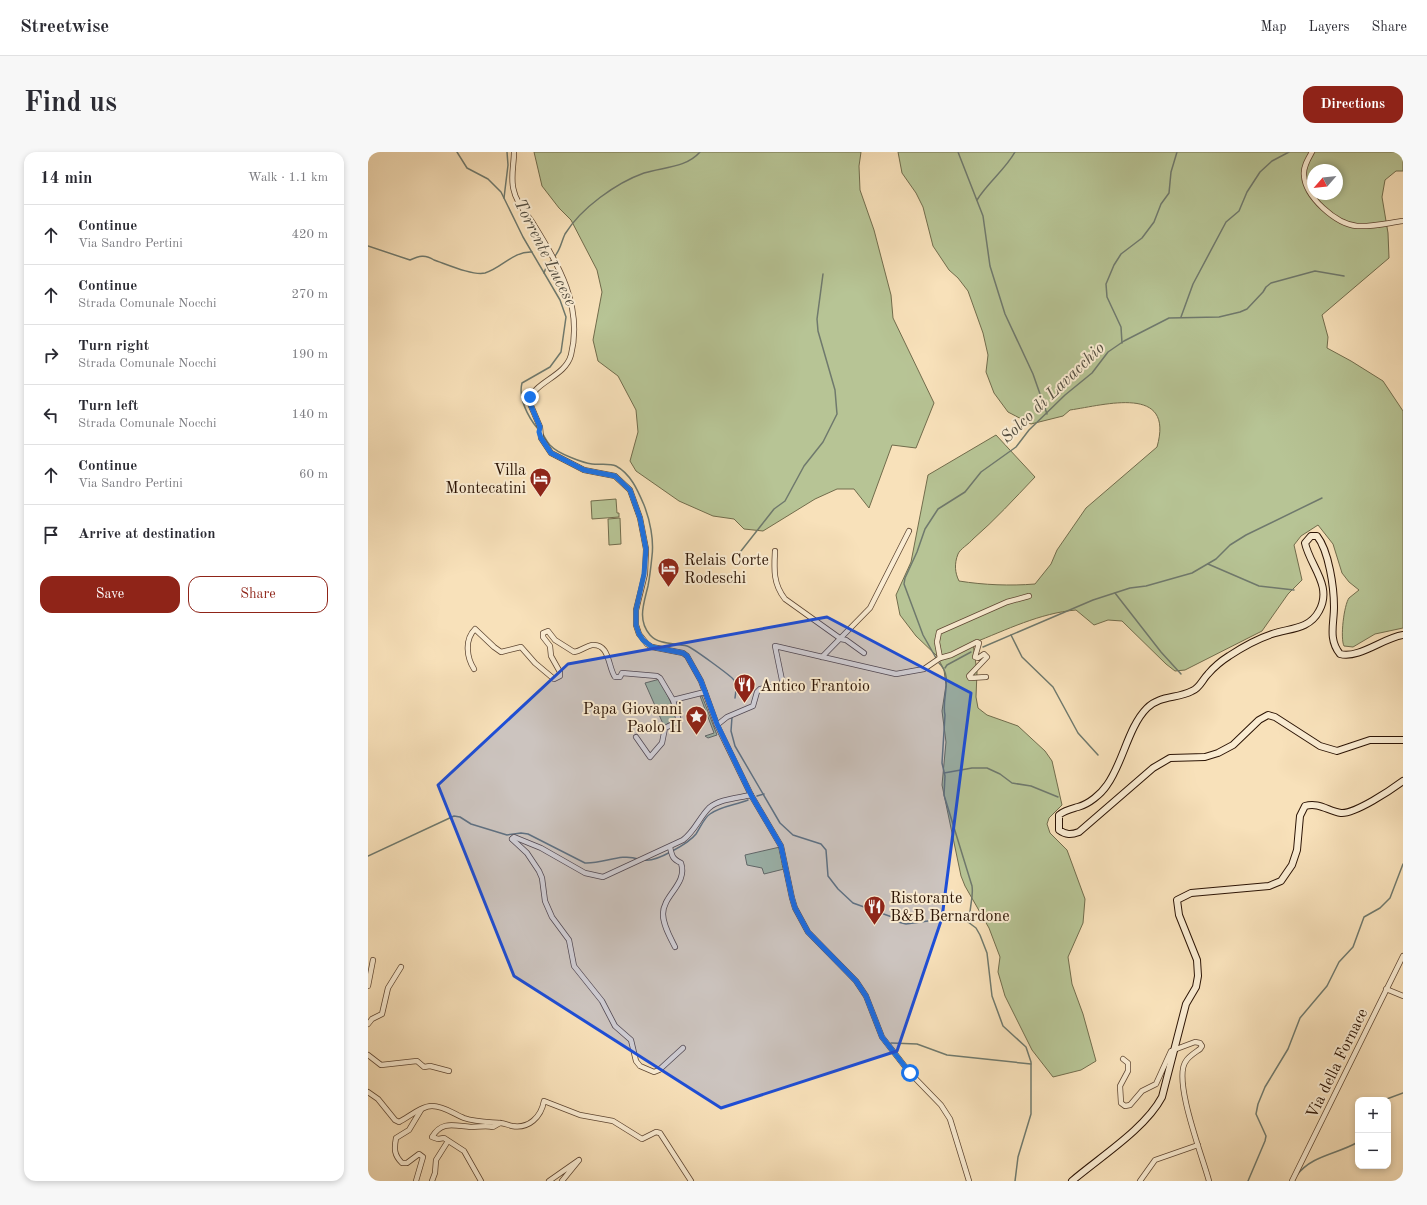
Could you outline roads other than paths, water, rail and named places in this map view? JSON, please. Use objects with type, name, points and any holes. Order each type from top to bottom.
[{"type":"main road","points":[[1403,635],[1394,636],[1349,656],[1340,654],[1332,639],[1334,594],[1325,554],[1321,542],[1317,536],[1310,536],[1305,543],[1306,549],[1323,585],[1323,598],[1318,613],[1306,625],[1273,634],[1229,656],[1212,669],[1194,691],[1181,695],[1165,697],[1148,707],[1125,745],[1107,786],[1087,803],[1063,811],[1059,815],[1059,830],[1066,834],[1072,835],[1079,832],[1153,768],[1170,758],[1205,757],[1218,753],[1233,745],[1259,720],[1268,715],[1275,717],[1320,746],[1337,751],[1370,740],[1403,740]]},
{"type":"main road","points":[[1072,1181],[1139,1126],[1156,1109],[1167,1083],[1186,1004],[1196,987],[1198,976],[1197,960],[1179,915],[1177,900],[1191,893],[1268,886],[1282,881],[1292,865],[1297,850],[1300,816],[1305,806],[1316,805],[1334,811],[1348,812],[1384,795],[1403,781]]},
{"type":"street","points":[[514,152],[512,183],[514,193],[553,258],[571,296],[574,312],[574,332],[568,363],[530,397],[529,401],[540,430],[541,438],[551,453],[562,460],[584,470],[615,476],[630,490],[640,518],[646,549],[644,574],[636,610],[636,625],[639,634],[643,640],[652,647],[687,656],[705,692],[717,724],[751,795],[781,846],[793,903],[808,932],[856,981],[866,996],[882,1037],[910,1073],[941,1105],[950,1119],[969,1181]]},
{"type":"street","points":[[1312,152],[1304,170],[1305,184],[1318,204],[1328,213],[1345,223],[1355,226],[1403,222]]},
{"type":"street","points":[[822,657],[841,639],[875,600],[884,577],[909,532]]},
{"type":"street","points":[[775,551],[774,573],[779,592],[785,599],[841,639],[846,640],[864,653]]},
{"type":"street","points":[[940,658],[937,642],[939,632],[1007,602],[1029,596]]},
{"type":"street","points":[[474,670],[468,655],[469,643],[475,629],[494,648],[501,652],[521,648],[549,676],[557,679],[560,676],[560,672],[553,661],[550,646],[542,635],[548,631],[555,640],[574,652],[591,646],[600,647],[605,652],[615,678],[620,677],[622,673],[657,676],[660,678],[673,700],[678,721],[665,728],[662,743],[650,757],[636,737]]},
{"type":"street","points":[[717,724],[727,717],[753,706],[757,692],[760,690],[782,685],[775,646],[896,674],[924,669],[940,658],[951,655],[977,642],[979,644],[975,656],[977,658],[984,654],[987,658],[969,676],[970,678],[986,677]]},
{"type":"street","points":[[673,700],[705,692]]},
{"type":"street","points":[[683,1048],[659,1070],[654,1072],[640,1066],[634,1056],[631,1040],[615,1026],[602,1001],[574,966],[569,940],[552,916],[538,871],[527,852],[512,839],[514,837],[525,841],[585,873],[603,878],[642,858],[670,847],[691,833],[708,808],[716,803],[751,795]]},
{"type":"street","points":[[670,847],[672,857],[681,864],[683,869],[683,874],[663,910],[665,922],[675,947]]},
{"type":"street","name":"Via della Fornace","points":[[1292,1181],[1403,956]]},
{"type":"street","points":[[368,986],[373,960]]},
{"type":"street","points":[[368,1024],[372,1019],[382,1014],[388,988],[401,967]]},
{"type":"street","points":[[1386,990],[1403,996]]},
{"type":"street","points":[[1123,1059],[1128,1063],[1128,1071],[1120,1086],[1121,1103],[1126,1106],[1130,1105],[1142,1091],[1156,1084],[1171,1051],[1195,1042],[1200,1043],[1202,1046],[1185,1061],[1182,1076],[1185,1098],[1209,1181]]},
{"type":"street","points":[[368,1055],[380,1065],[417,1061],[424,1067],[430,1066],[449,1071]]},
{"type":"street","points":[[368,1092],[378,1099],[395,1120],[399,1122],[431,1106],[443,1108],[476,1121],[501,1122],[512,1126],[524,1125],[532,1122],[542,1110],[544,1101],[580,1115],[613,1122],[642,1139],[656,1132],[660,1133],[691,1181]]},
{"type":"street","points":[[416,1181],[423,1157],[419,1154],[407,1163],[402,1163],[395,1154],[394,1148],[396,1138],[409,1130],[421,1110]]},
{"type":"street","points":[[481,1181],[464,1151],[444,1138],[438,1139],[432,1137],[436,1131],[444,1125],[453,1124],[464,1127],[487,1125],[493,1127],[501,1122]]},
{"type":"street","points":[[432,1181],[435,1173],[436,1160],[448,1141]]},
{"type":"street","points":[[1140,1181],[1156,1160],[1198,1145]]},
{"type":"street","points":[[549,1181],[579,1160],[562,1181]]},
{"type":"waterway","name":"Torrente Lucese","points":[[457,152],[467,168],[488,179],[501,192],[523,237],[560,300],[566,317],[561,352],[550,367],[522,383],[521,395],[525,407],[538,429]]},
{"type":"waterway","points":[[504,198],[508,165],[507,152]]},
{"type":"waterway","points":[[544,273],[547,266],[558,251],[565,234],[572,224],[600,198],[633,177],[681,164],[688,161],[700,152]]},
{"type":"waterway","points":[[958,152],[983,216],[990,266],[1005,314],[1033,374],[1047,414]]},
{"type":"waterway","points":[[977,200],[1015,152]]},
{"type":"waterway","points":[[1122,343],[1121,327],[1107,297],[1106,284],[1114,265],[1121,254],[1142,238],[1154,222],[1161,204],[1169,193],[1171,172],[1177,152]]},
{"type":"waterway","points":[[1181,317],[1193,284],[1226,222],[1239,211],[1247,192],[1260,172],[1272,161],[1289,152]]},
{"type":"waterway","points":[[368,246],[410,260],[425,256],[474,273],[485,273],[491,271],[519,254],[532,252]]},
{"type":"waterway","name":"Solco di Lavacchio","points":[[936,658],[923,635],[904,584],[905,578],[917,552],[925,529],[938,509],[965,492],[981,472],[1016,447],[1029,430],[1065,395],[1092,373],[1108,352],[1124,341],[1169,318],[1219,317],[1240,312],[1247,309],[1271,283],[1315,271],[1344,276]]},
{"type":"waterway","points":[[741,551],[774,509],[785,501],[804,466],[823,442],[837,414],[835,390],[818,331],[817,319],[823,274]]},
{"type":"waterway","name":"Torrente Lucese","points":[[542,433],[547,442],[554,449],[564,455],[588,463],[614,465],[621,469],[630,478],[644,505],[650,524],[652,537],[650,571],[643,605],[643,617],[646,629],[650,635],[658,641],[691,648],[726,673],[735,682],[735,698]]},
{"type":"waterway","points":[[983,647],[1093,600],[1130,588],[1146,586],[1192,573],[1216,559],[1230,545],[1246,535],[1322,498]]},
{"type":"waterway","points":[[1208,564],[1259,586],[1294,590]]},
{"type":"waterway","points":[[1115,593],[1161,652],[1181,674]]},
{"type":"waterway","points":[[1011,635],[1022,657],[1053,687],[1078,733],[1098,755]]},
{"type":"waterway","points":[[945,668],[947,665],[971,652]]},
{"type":"waterway","name":"Solco di Lavacchio","points":[[939,663],[946,675],[942,763],[945,776],[944,795],[972,886],[970,923]]},
{"type":"waterway","name":"Torrente Lucese","points":[[732,717],[731,731],[735,746],[780,823],[793,835],[821,844],[826,850],[828,876],[838,889],[853,903],[892,917],[898,922],[906,924],[964,919],[976,928],[987,953],[992,996],[1003,1026],[1026,1047],[1031,1062],[1031,1114],[1018,1157],[1015,1181]]},
{"type":"waterway","points":[[944,773],[972,768],[987,768],[1000,774],[1012,783],[1031,786],[1058,797]]},
{"type":"waterway","name":"Torrente Lucese","points":[[757,796],[764,794]]},
{"type":"waterway","points":[[644,860],[649,860],[672,852],[692,838],[706,818],[714,811],[748,800]]},
{"type":"waterway","points":[[368,856],[454,816],[460,817],[471,824],[507,835],[521,833],[528,834],[585,863],[625,857],[638,859]]},
{"type":"waterway","points":[[1248,1181],[1266,1136],[1256,1114],[1258,1104],[1265,1087],[1288,1049],[1300,1018],[1327,986],[1339,962],[1353,947],[1364,917],[1380,908],[1390,898],[1403,864]]},
{"type":"waterway","points":[[891,1043],[917,1044],[947,1055],[1031,1064]]},
{"type":"waterway","points":[[1391,1097],[1403,1093]]},
{"type":"waterway","points":[[1297,1175],[1310,1163],[1355,1144]]},
{"type":"place","name":"Villa Montecatini","points":[[541,498]]},
{"type":"place","name":"Relais Corte Rodeschi","points":[[669,588]]},
{"type":"place","name":"Antico Frantoio","points":[[744,704]]},
{"type":"place","name":"Papa Giovanni Paolo II","points":[[697,736]]},
{"type":"place","name":"Ristorante B&B Bernardone","points":[[875,926]]}]
